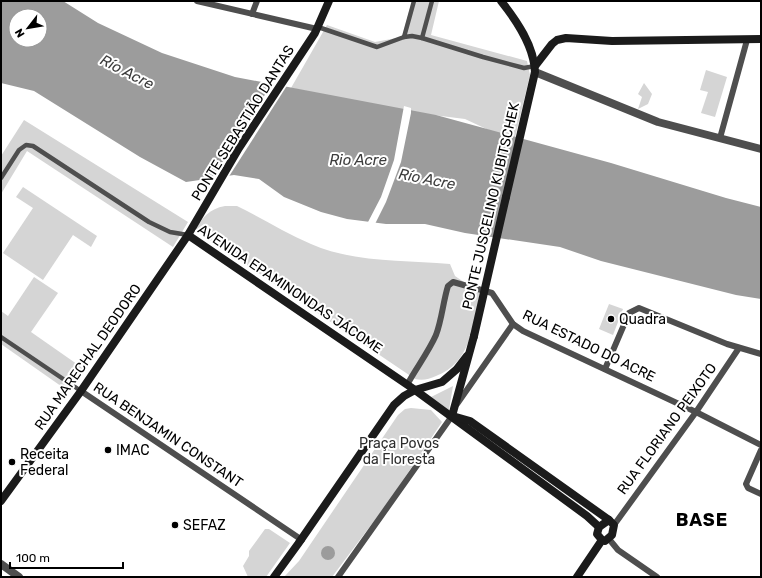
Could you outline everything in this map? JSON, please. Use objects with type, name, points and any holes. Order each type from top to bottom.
[{"type":"main road","name":"PONTE SEBASTIÃO DANTAS","points":[[193,226],[239,148],[317,30],[329,1]]},
{"type":"main road","points":[[501,1],[513,16],[524,34],[535,69]]},
{"type":"main road","points":[[535,69],[552,44],[557,40],[566,38],[612,41],[760,39]]},
{"type":"main road","name":"PONTE JUSCELINO KUBITSCHEK","points":[[467,356],[474,336],[534,82],[535,69]]},
{"type":"main road","name":"RUA MARECHAL DEODORO","points":[[1,501],[81,391],[193,226]]},
{"type":"main road","name":"AVENIDA EPAMINONDAS JÁCOME","points":[[188,235],[452,416],[588,516],[599,527]]},
{"type":"main road","points":[[452,416],[457,404],[467,356]]},
{"type":"main road","points":[[274,577],[302,540],[394,405],[415,390],[434,386],[442,382],[457,369],[467,356]]},
{"type":"main road","name":"AVENIDA EPAMINONDAS JÁCOME","points":[[452,416],[470,421],[612,522]]},
{"type":"main road","name":"RUA FLORIANO PEIXOTO","points":[[577,577],[605,540],[612,535],[612,522],[599,527]]},
{"type":"main road","points":[[599,527],[598,534],[605,540]]},
{"type":"street","points":[[197,1],[317,30],[377,47],[404,37],[412,36],[422,38],[524,68],[535,69],[658,122],[761,149]]},
{"type":"street","points":[[252,14],[257,1]]},
{"type":"street","points":[[404,37],[414,1]]},
{"type":"street","points":[[422,38],[432,1]]},
{"type":"street","points":[[720,138],[747,40]]},
{"type":"street","name":"AVENIDA EPAMINONDAS JÁCOME","points":[[1,178],[19,150],[26,145],[33,146],[149,222],[170,232],[188,235]]},
{"type":"street","name":"RUA ESTADO DO ACRE","points":[[407,385],[435,336],[442,317],[448,286],[450,284],[474,287],[492,293],[513,324],[761,445]]},
{"type":"street","points":[[605,369],[615,344],[632,310],[642,309],[692,331],[739,348],[761,354]]},
{"type":"street","points":[[457,404],[513,324]]},
{"type":"street","name":"RUA BENJAMIN CONSTANT","points":[[1,337],[302,540]]},
{"type":"street","name":"RUA FLORIANO PEIXOTO","points":[[612,522],[696,412],[739,348]]},
{"type":"street","points":[[346,577],[340,576],[452,416]]},
{"type":"street","points":[[761,450],[746,484],[748,488],[761,494]]},
{"type":"street","points":[[605,540],[658,577]]},
{"type":"street","points":[[1,564],[19,577]]},
{"type":"green space","points":[[412,1],[439,1],[431,35],[527,61],[530,75],[514,142],[465,119],[417,113],[291,88],[327,25],[375,42],[402,37]]},
{"type":"green space","points":[[706,70],[727,77],[715,117],[701,113],[708,92],[700,90]]},
{"type":"green space","points":[[644,83],[652,94],[648,104],[638,109],[642,97],[638,94]]},
{"type":"green space","points":[[24,120],[188,222],[173,247],[27,151],[1,194],[1,156]]},
{"type":"green space","points":[[23,187],[97,236],[91,247],[73,235],[43,280],[3,253],[33,208],[16,197]]},
{"type":"green space","points":[[237,206],[301,240],[344,255],[379,260],[450,264],[455,276],[480,293],[468,342],[457,362],[448,370],[436,376],[421,380],[415,379],[195,230],[207,214],[219,207]]},
{"type":"green space","points":[[34,277],[58,293],[31,332],[84,369],[68,391],[1,344],[1,311],[8,316]]},
{"type":"green space","name":"Quadra","points":[[609,304],[623,309],[613,335],[599,329]]},
{"type":"green space","points":[[453,386],[449,410],[431,397]]},
{"type":"green space","name":"Praça Povos da Floresta","points":[[411,408],[431,410],[442,422],[389,501],[332,577],[284,577],[299,561],[398,415],[405,409]]},
{"type":"green space","points":[[265,529],[269,529],[290,543],[266,577],[248,577],[243,566],[249,556],[249,551]]},
{"type":"water","name":"Rio Acre","points":[[1,1],[63,1],[98,23],[162,53],[235,77],[436,115],[611,163],[726,198],[761,207],[761,299],[736,295],[601,261],[560,247],[465,233],[425,224],[386,224],[347,219],[321,212],[284,197],[259,179],[234,175],[186,182],[140,157],[34,91],[1,83]]},
{"type":"water","points":[[328,546],[333,548],[335,553],[333,558],[328,560],[323,558],[321,553],[323,548]]},
{"type":"pier","points":[[273,82],[288,84],[228,178],[211,180]]},
{"type":"pier","points":[[404,106],[411,108],[411,113],[401,162],[386,202],[375,224],[367,224],[381,197],[394,160]]},
{"type":"place","name":"Quadra","points":[[611,319]]},
{"type":"place","name":"IMAC","points":[[108,450]]},
{"type":"place","name":"Receita Federal","points":[[12,462]]},
{"type":"place","name":"SEFAZ","points":[[175,525]]},
{"type":"district","name":"BASE","points":[[702,520]]},
{"type":"water label","name":"Río Acre","points":[[127,72]]},
{"type":"water label","name":"Río Acre","points":[[427,179]]}]
